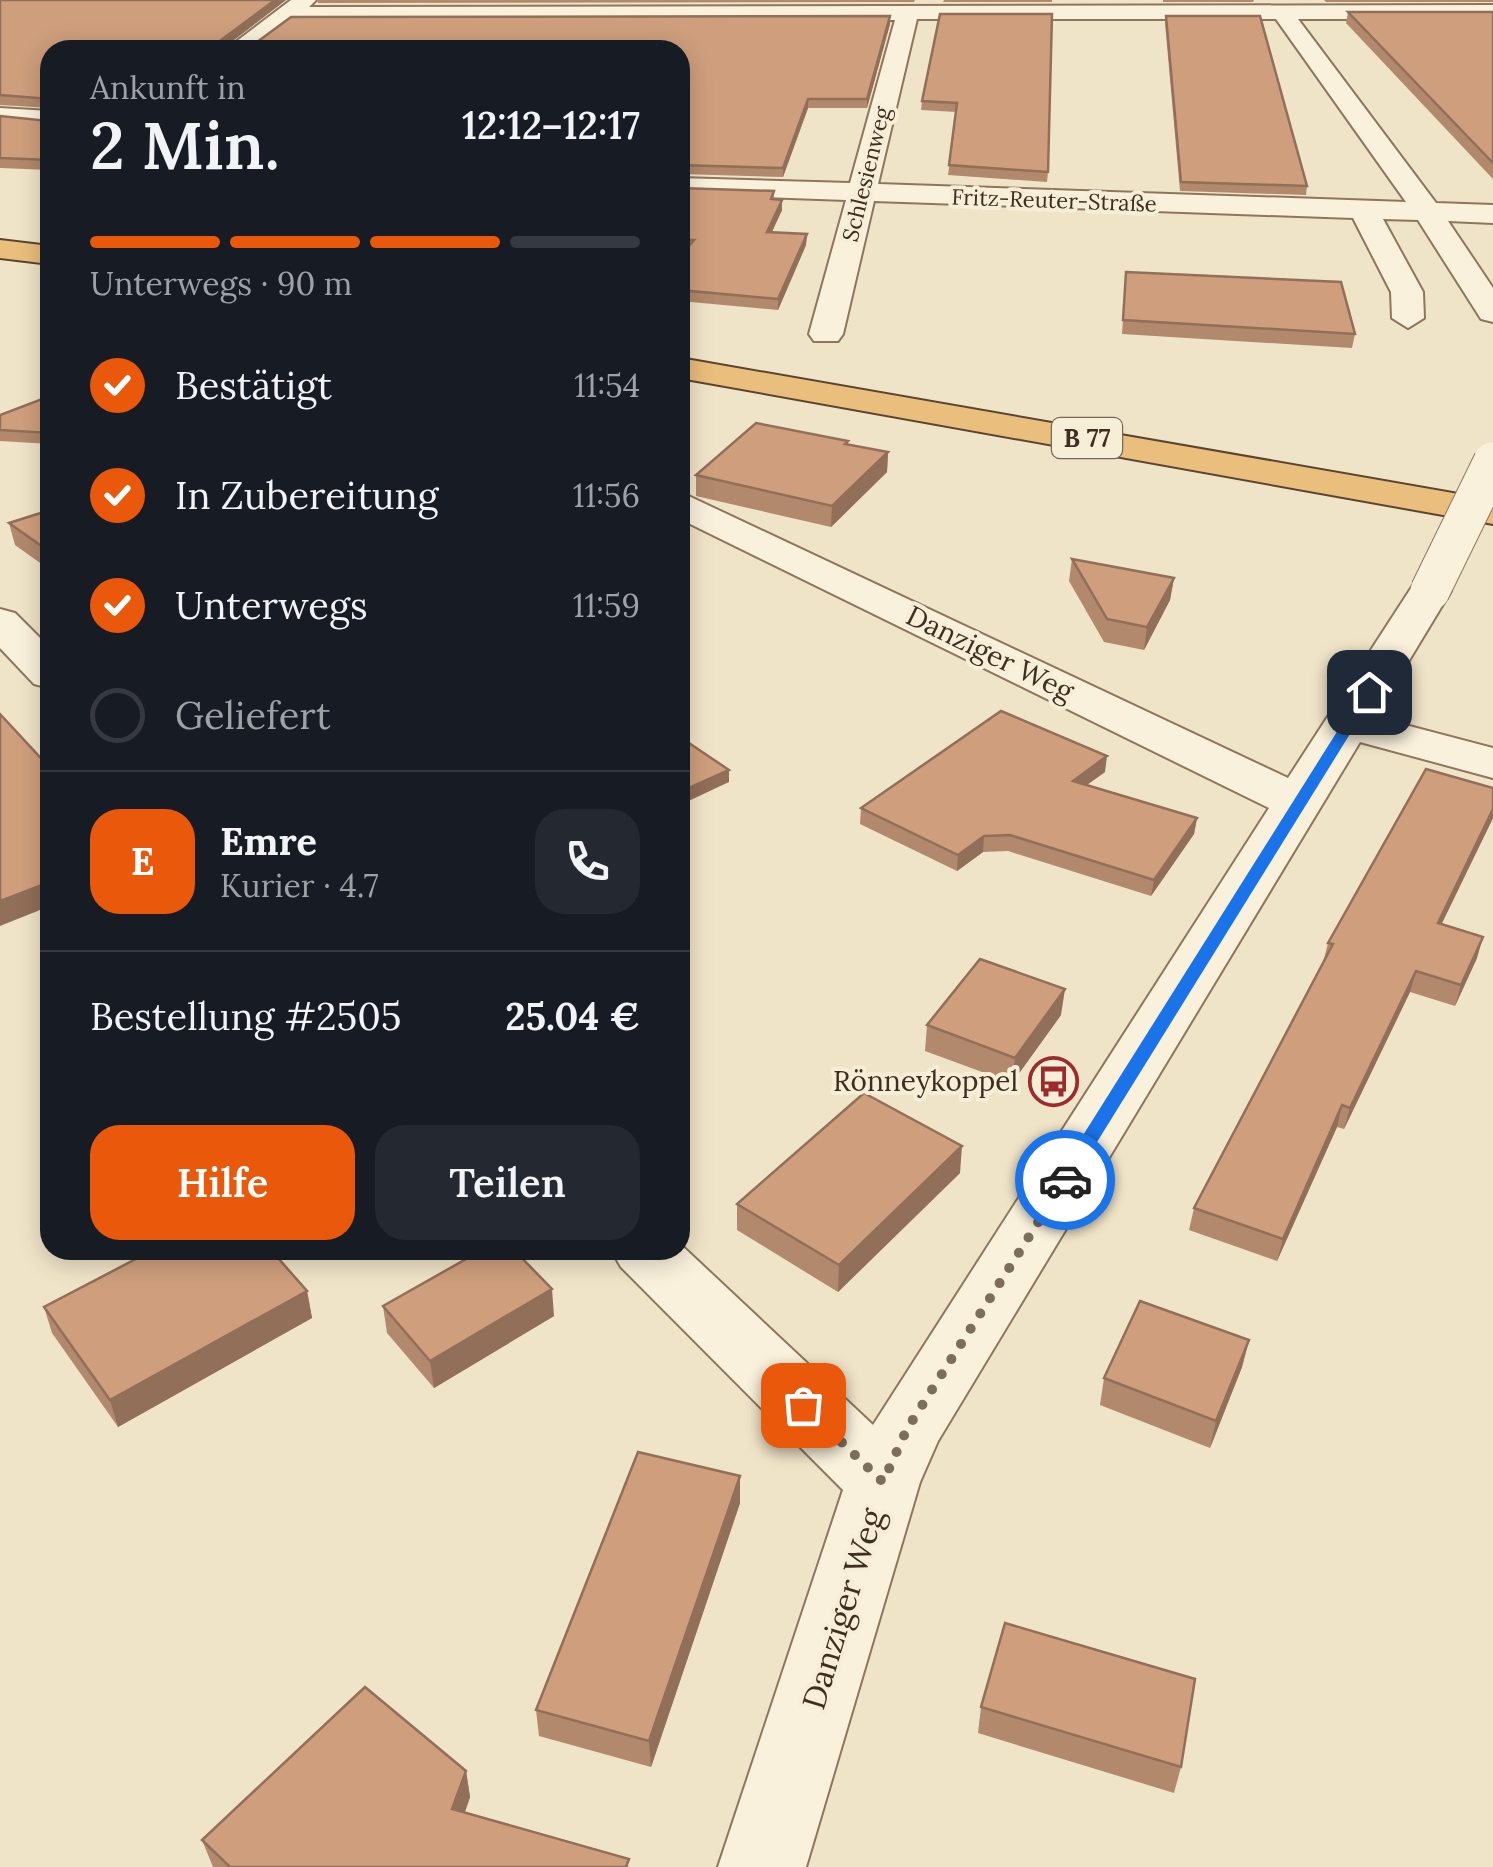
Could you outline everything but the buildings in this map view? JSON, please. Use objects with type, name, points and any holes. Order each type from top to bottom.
[{"type":"highway","points":[[0,249],[40,254]]},
{"type":"highway","points":[[0,266],[40,271]]},
{"type":"highway","points":[[0,277],[40,282]]},
{"type":"highway","name":"B 77","points":[[690,346],[1493,486]]},
{"type":"highway","name":"B 77","points":[[690,370],[1493,512]]},
{"type":"street","points":[[251,40],[296,7],[907,14],[1493,12]]},
{"type":"street","points":[[1282,12],[1428,213],[1493,312]]},
{"type":"street","name":"Schlesienweg","points":[[826,334],[907,14]]},
{"type":"street","points":[[0,116],[40,118]]},
{"type":"street","name":"Fritz-Reuter-Straße","points":[[690,186],[1493,214]]},
{"type":"street","points":[[1364,211],[1407,292],[1408,318]]},
{"type":"street","name":"Danziger Weg","points":[[762,1867],[883,1482],[907,1429],[1349,725],[1430,591],[1493,462]]},
{"type":"street","name":"Danziger Weg","points":[[690,509],[1300,803]]},
{"type":"street","points":[[0,622],[40,664]]},
{"type":"street","points":[[1349,725],[1493,763]]},
{"type":"street","points":[[654,1260],[883,1482]]},
{"type":"way so far","points":[[803,1405],[883,1482],[907,1429],[1065,1180]]},
{"type":"place","name":"Rönneykoppel","points":[[1053,1081]]},
{"type":"route","points":[[1065,1180],[1369,692]]}]
